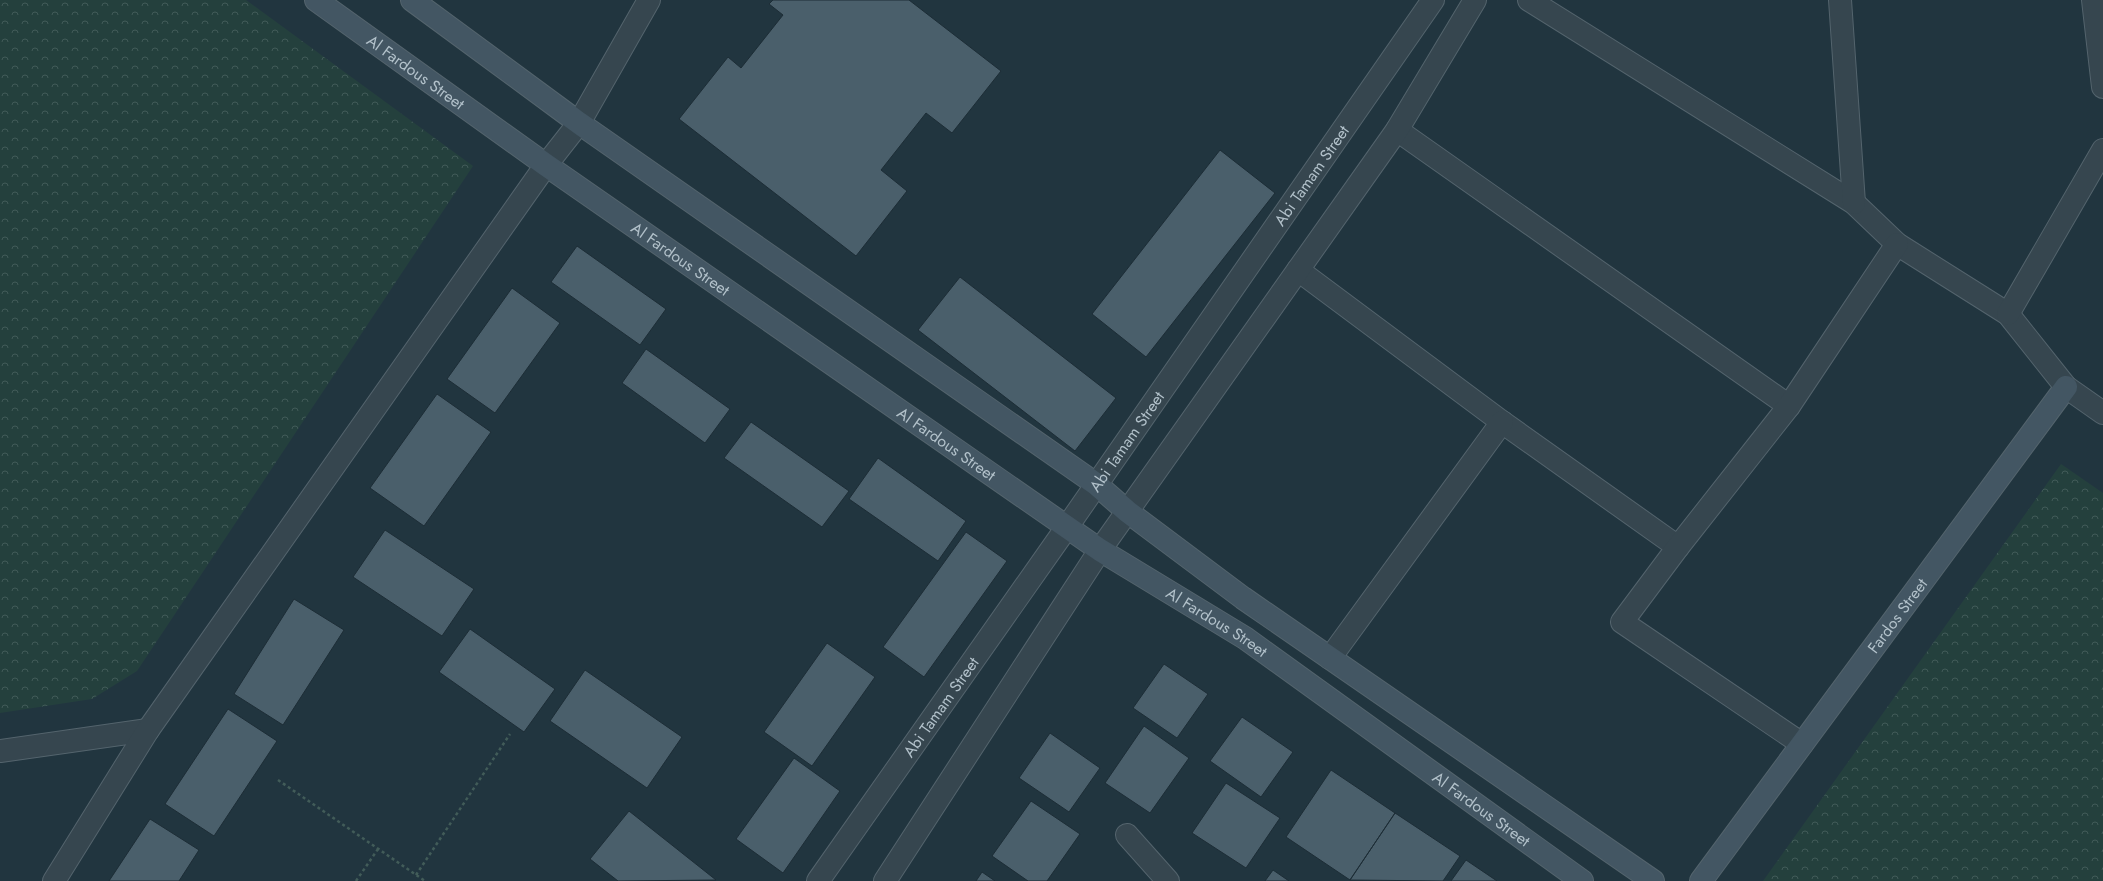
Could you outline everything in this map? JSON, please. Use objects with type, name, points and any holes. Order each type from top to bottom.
[{"type":"main road","name":"Al Fardous Street","points":[[316,0],[546,166],[1100,550],[1244,638],[1582,881]]},
{"type":"main road","name":"Al Fardous Street","points":[[412,0],[579,122],[1096,484],[1128,512],[1243,598],[1653,881]]},
{"type":"main road","name":"Fardos Street","points":[[1701,881],[2066,387]]},
{"type":"street","points":[[54,881],[148,730],[546,166],[579,122],[649,0]]},
{"type":"street","name":"Abi Tamam Street","points":[[818,881],[1067,527],[1433,0]]},
{"type":"street","points":[[885,881],[1100,550],[1397,130],[1475,0]]},
{"type":"street","points":[[1529,0],[1854,203],[1897,244],[2008,314],[2066,387],[2103,413]]},
{"type":"street","points":[[1840,0],[1854,203]]},
{"type":"street","points":[[2093,0],[2103,87]]},
{"type":"street","points":[[1397,130],[1789,406]]},
{"type":"street","points":[[2008,314],[2103,150]]},
{"type":"street","points":[[1802,744],[1622,622],[1678,547],[1789,406],[1897,244]]},
{"type":"street","points":[[1298,270],[1502,422],[1678,547]]},
{"type":"street","points":[[1330,658],[1502,422]]},
{"type":"street","points":[[0,751],[148,730]]},
{"type":"street","points":[[1127,835],[1168,881]]},
{"type":"path","points":[[416,875],[510,734]]},
{"type":"path","points":[[278,780],[425,881]]},
{"type":"path","points":[[356,881],[378,849]]},
{"type":"green space","points":[[0,0],[246,0],[473,166],[137,671],[92,699],[0,713]]},
{"type":"green space","points":[[2061,464],[2103,493],[2103,881],[1763,881]]},
{"type":"building","points":[[773,0],[909,0],[1001,71],[952,133],[926,113],[881,170],[907,191],[856,256],[679,119],[728,57],[741,68],[783,15],[769,4]]},
{"type":"building","points":[[1220,150],[1275,193],[1146,357],[1092,314]]},
{"type":"building","points":[[577,246],[666,309],[640,345],[551,282]]},
{"type":"building","points":[[960,277],[1116,398],[1075,451],[918,330]]},
{"type":"building","points":[[512,288],[560,323],[495,413],[447,379]]},
{"type":"building","points":[[646,349],[730,409],[705,443],[622,383]]},
{"type":"building","points":[[437,394],[491,432],[424,526],[370,488]]},
{"type":"building","points":[[751,422],[849,491],[822,527],[724,458]]},
{"type":"building","points":[[878,458],[966,521],[938,561],[849,499]]},
{"type":"building","points":[[385,530],[474,589],[442,636],[353,577]]},
{"type":"building","points":[[966,532],[1007,561],[924,677],[883,647]]},
{"type":"building","points":[[294,599],[344,630],[283,725],[234,694]]},
{"type":"building","points":[[470,629],[555,689],[524,732],[439,672]]},
{"type":"building","points":[[827,643],[875,677],[812,766],[764,732]]},
{"type":"building","points":[[1164,664],[1208,694],[1177,738],[1133,708]]},
{"type":"building","points":[[585,670],[682,737],[647,788],[550,721]]},
{"type":"building","points":[[228,709],[277,741],[214,836],[165,804]]},
{"type":"building","points":[[1242,717],[1293,752],[1261,797],[1210,761]]},
{"type":"building","points":[[1144,726],[1189,758],[1150,813],[1105,783]]},
{"type":"building","points":[[1050,733],[1100,768],[1069,812],[1019,778]]},
{"type":"building","points":[[794,758],[840,791],[783,873],[736,839]]},
{"type":"building","points":[[1331,770],[1395,813],[1350,880],[1286,837]]},
{"type":"building","points":[[1226,783],[1280,818],[1246,868],[1192,833]]},
{"type":"building","points":[[1031,801],[1080,834],[1047,881],[1028,881],[992,856]]},
{"type":"building","points":[[629,811],[716,880],[618,881],[590,859]]},
{"type":"building","points":[[1395,813],[1460,856],[1443,881],[1350,880]]},
{"type":"building","points":[[150,819],[199,850],[179,881],[109,881]]},
{"type":"building","points":[[1466,860],[1497,881],[1451,881]]},
{"type":"building","points":[[1273,870],[1289,881],[1265,881]]},
{"type":"building","points":[[982,872],[995,881],[976,881]]}]
